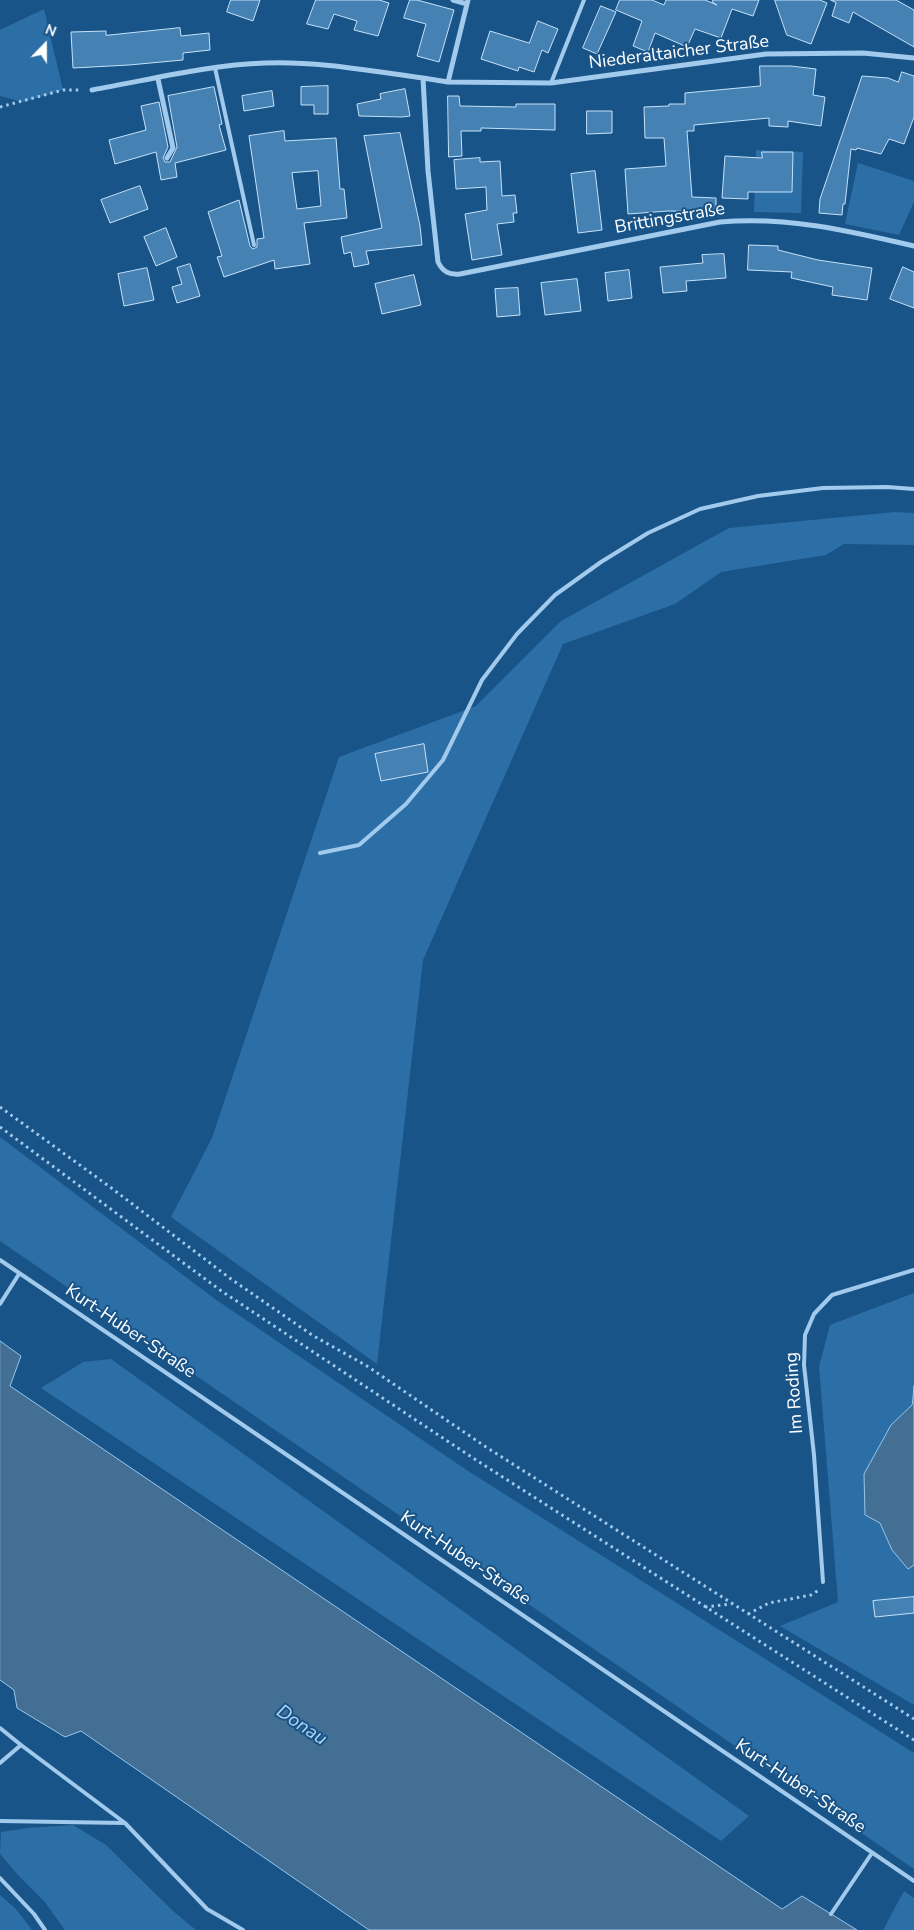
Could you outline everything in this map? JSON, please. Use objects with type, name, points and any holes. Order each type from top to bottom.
[{"type":"street","points":[[448,82],[467,2],[453,0]]},
{"type":"street","name":"Niederaltaicher Straße","points":[[92,90],[215,68],[264,63],[308,63],[448,82],[552,84],[766,54],[863,53],[914,58]]},
{"type":"street","name":"Brittingstraße","points":[[423,78],[428,171],[438,262],[446,273],[460,274],[720,222],[748,220],[806,223],[914,246]]},
{"type":"street","points":[[158,79],[173,148],[167,158]]},
{"type":"lane","points":[[552,84],[584,0]]},
{"type":"lane","points":[[215,68],[254,246]]},
{"type":"lane","points":[[320,853],[359,845],[406,804],[443,760],[482,680],[518,634],[555,595],[601,562],[648,533],[700,509],[758,496],[823,488],[887,487],[914,489]]},
{"type":"lane","name":"Kurt-Huber-Straße","points":[[0,1260],[914,1881]]},
{"type":"lane","name":"Im Roding","points":[[823,1582],[814,1455],[804,1364],[805,1335],[814,1314],[832,1295],[914,1270]]},
{"type":"lane","points":[[0,1304],[19,1274]]},
{"type":"lane","points":[[0,1728],[125,1823],[207,1909],[243,1930]]},
{"type":"lane","points":[[0,1762],[21,1745]]},
{"type":"lane","points":[[0,1821],[125,1823]]},
{"type":"lane","points":[[831,1914],[872,1853]]},
{"type":"lane","points":[[0,1878],[34,1914],[45,1930]]},
{"type":"path","points":[[0,107],[64,90],[92,90]]},
{"type":"path","points":[[0,1107],[110,1187],[231,1280],[312,1335],[367,1366],[486,1447],[914,1720]]},
{"type":"path","points":[[0,1127],[220,1290],[476,1460],[914,1740]]},
{"type":"path","points":[[747,1614],[770,1603],[811,1595],[819,1591],[823,1582]]},
{"type":"path","points":[[705,1608],[732,1604]]},
{"type":"shaded area","points":[[44,9],[63,90],[23,102],[0,96],[0,30]]},
{"type":"shaded area","points":[[756,150],[803,152],[801,213],[754,212]]},
{"type":"shaded area","points":[[858,163],[914,181],[914,202],[899,235],[845,224]]},
{"type":"shaded area","points":[[895,512],[914,513],[914,545],[844,544],[826,555],[721,572],[675,604],[563,644],[423,960],[377,1364],[171,1217],[212,1138],[339,757],[476,706],[561,621],[729,528]]},
{"type":"shaded area","points":[[0,1137],[215,1299],[468,1471],[914,1753],[914,1869],[0,1241]]},
{"type":"shaded area","points":[[914,1293],[914,1386],[912,1405],[891,1425],[865,1515],[880,1523],[892,1550],[908,1569],[914,1565],[914,1705],[780,1626],[838,1602],[819,1366],[830,1325]]},
{"type":"shaded area","points":[[111,1359],[749,1816],[721,1841],[41,1388],[83,1362]]},
{"type":"shaded area","points":[[73,1825],[106,1845],[173,1911],[196,1930],[65,1930],[44,1901],[0,1854],[1,1832]]},
{"type":"shaded area","points":[[904,1891],[914,1898],[914,1930],[883,1930]]},
{"type":"shaded area","points":[[0,1895],[16,1909],[32,1930],[0,1930]]},
{"type":"water","name":"Donau","points":[[0,1341],[21,1356],[10,1386],[782,1909],[802,1896],[857,1930],[369,1930],[81,1731],[65,1737],[17,1708],[14,1690],[0,1680]]},
{"type":"water","points":[[914,1386],[914,1565],[908,1569],[892,1550],[880,1523],[865,1515],[864,1474],[891,1425],[912,1405]]},
{"type":"building","points":[[231,0],[260,0],[253,21],[227,12]]},
{"type":"building","points":[[316,0],[379,0],[389,3],[378,36],[354,30],[357,21],[334,14],[328,29],[307,24]]},
{"type":"building","points":[[410,0],[417,0],[454,10],[439,62],[417,56],[426,24],[404,18]]},
{"type":"building","points":[[620,0],[652,0],[664,5],[666,0],[705,0],[717,5],[712,2],[713,0],[759,0],[753,16],[732,9],[721,38],[695,29],[687,47],[655,33],[648,52],[633,46],[642,21],[616,10]]},
{"type":"building","points":[[775,0],[820,0],[827,3],[811,44],[787,35]]},
{"type":"building","points":[[831,0],[896,0],[914,10],[914,47],[853,12],[849,23],[832,16],[836,3]]},
{"type":"building","points":[[601,6],[616,12],[597,54],[583,48]]},
{"type":"building","points":[[538,21],[558,29],[548,53],[542,50],[534,72],[519,67],[518,71],[481,59],[490,31],[529,43]]},
{"type":"building","points":[[180,28],[181,36],[209,33],[210,50],[183,53],[183,60],[73,68],[71,32],[106,31],[106,35]]},
{"type":"building","points":[[760,66],[791,66],[816,69],[813,95],[825,97],[821,126],[788,121],[788,127],[769,126],[769,118],[694,125],[694,131],[687,131],[692,197],[716,198],[716,212],[668,211],[628,214],[625,169],[666,166],[664,138],[645,138],[644,107],[685,104],[685,93],[760,86]]},
{"type":"building","points":[[902,72],[914,76],[914,117],[904,144],[889,139],[881,154],[857,148],[856,150],[851,149],[842,215],[819,213],[820,199],[862,76],[888,78],[898,82]]},
{"type":"building","points":[[328,86],[328,114],[314,114],[314,105],[301,105],[301,87]]},
{"type":"building","points":[[214,87],[222,124],[219,125],[226,150],[175,163],[177,177],[161,180],[156,152],[115,164],[109,140],[146,130],[141,106],[159,102],[168,147],[163,158],[165,162],[170,162],[177,147],[168,96]]},
{"type":"building","points":[[405,89],[410,116],[359,116],[357,104],[381,99],[380,94]]},
{"type":"building","points":[[272,91],[274,106],[244,111],[242,96]]},
{"type":"building","points":[[448,96],[459,96],[460,106],[516,107],[516,104],[555,104],[555,130],[481,128],[481,131],[461,131],[462,156],[449,157]]},
{"type":"building","points":[[587,111],[612,111],[612,133],[587,134]]},
{"type":"building","points":[[284,131],[285,141],[336,138],[340,189],[344,189],[347,218],[304,223],[310,264],[275,269],[274,260],[224,277],[217,257],[222,256],[208,212],[239,200],[250,246],[253,249],[257,247],[257,239],[264,238],[249,136]],"holes":[[[318,171],[321,206],[297,209],[292,173]]]},
{"type":"building","points":[[400,133],[420,226],[422,245],[366,251],[369,264],[354,267],[351,252],[344,254],[341,237],[382,228],[364,136]]},
{"type":"building","points":[[762,152],[793,152],[792,192],[748,192],[748,199],[722,198],[725,156],[762,158]]},
{"type":"building","points":[[480,158],[480,162],[500,161],[502,196],[515,195],[517,213],[513,213],[514,222],[497,224],[502,255],[472,260],[465,214],[487,210],[486,187],[456,189],[454,160]]},
{"type":"building","points":[[595,171],[602,230],[578,233],[571,174]]},
{"type":"building","points":[[140,186],[148,209],[110,223],[101,200]]},
{"type":"building","points":[[166,228],[177,257],[156,266],[144,237]]},
{"type":"building","points":[[749,245],[778,246],[778,250],[818,260],[872,268],[867,300],[832,295],[833,287],[791,278],[792,272],[748,270]]},
{"type":"building","points":[[724,254],[726,278],[686,281],[687,291],[663,293],[660,267],[703,263],[702,255]]},
{"type":"building","points":[[190,264],[200,296],[177,303],[172,287],[182,284],[177,268]]},
{"type":"building","points":[[903,267],[914,272],[914,308],[890,299]]},
{"type":"building","points":[[147,268],[154,300],[124,306],[118,274]]},
{"type":"building","points":[[629,270],[632,298],[608,301],[605,273]]},
{"type":"building","points":[[414,275],[421,305],[382,314],[375,284]]},
{"type":"building","points":[[577,279],[581,311],[545,315],[541,283]]},
{"type":"building","points":[[518,288],[520,315],[497,317],[495,289]]},
{"type":"building","points":[[424,744],[428,772],[381,781],[375,754]]},
{"type":"building","points":[[914,1597],[914,1613],[875,1617],[873,1601]]}]
